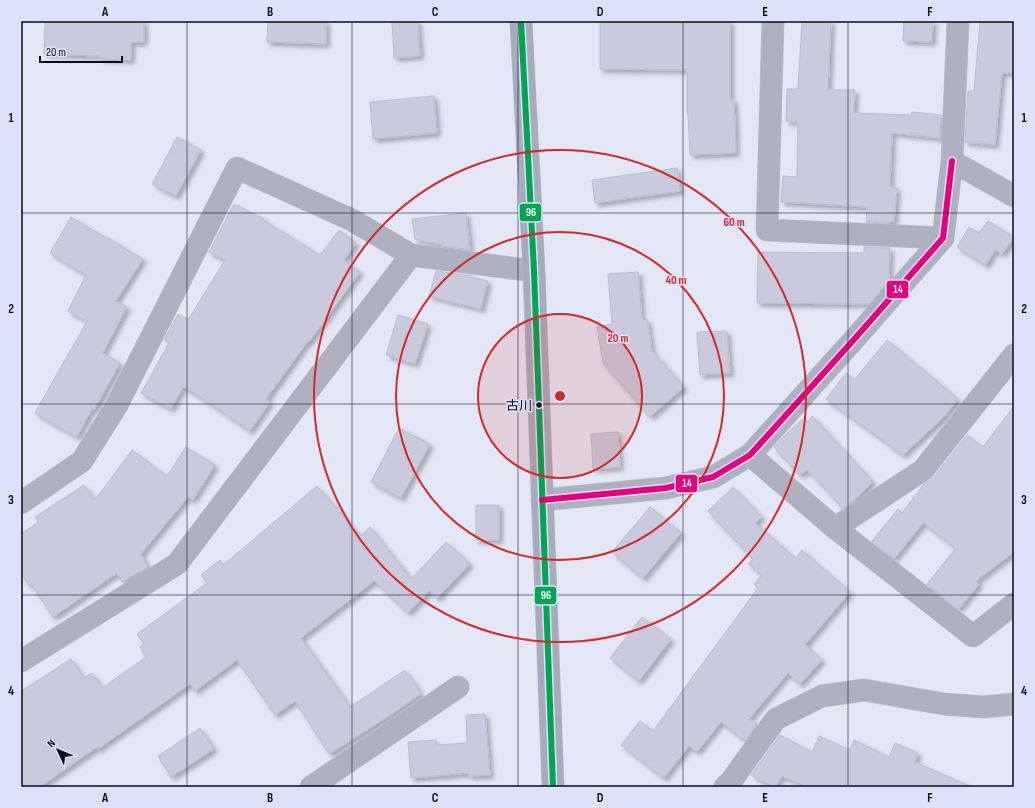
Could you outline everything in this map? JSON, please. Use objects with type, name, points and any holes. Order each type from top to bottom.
[{"type":"main road","points":[[521,21],[534,271],[553,787]]},
{"type":"street","points":[[773,21],[767,230],[943,238]]},
{"type":"street","points":[[542,500],[666,488],[713,477],[750,455],[853,341],[943,238],[952,161],[958,21]]},
{"type":"street","points":[[952,161],[1014,196]]},
{"type":"street","points":[[21,503],[82,461],[117,405],[237,168],[352,220],[411,255],[534,271]]},
{"type":"street","points":[[21,661],[177,564],[411,255]]},
{"type":"street","points":[[835,528],[923,470],[1014,355]]},
{"type":"street","points":[[750,455],[835,528],[972,636],[1014,604]]},
{"type":"street","points":[[311,787],[458,687]]},
{"type":"street","points":[[733,785],[776,719],[822,696],[864,690],[944,704],[984,707],[1014,704]]},
{"type":"building","points":[[45,21],[144,21],[144,42],[131,42],[131,60],[100,59],[100,56],[44,54]]},
{"type":"building","points":[[268,21],[326,21],[326,44],[267,42]]},
{"type":"building","points":[[392,21],[418,21],[420,56],[394,58]]},
{"type":"building","points":[[600,21],[730,21],[730,100],[734,100],[736,153],[690,155],[687,113],[687,70],[600,69]]},
{"type":"building","points":[[802,21],[831,21],[828,90],[855,90],[854,113],[912,115],[912,112],[941,115],[940,138],[892,133],[890,187],[897,188],[894,222],[866,222],[867,207],[781,202],[783,176],[797,177],[798,122],[786,121],[787,89],[798,89]]},
{"type":"building","points":[[904,21],[933,21],[932,42],[903,41]]},
{"type":"building","points":[[980,21],[1014,21],[1014,73],[1002,73],[995,145],[965,142],[968,91],[974,91]]},
{"type":"building","points":[[434,96],[437,133],[373,139],[370,102]]},
{"type":"building","points":[[177,137],[201,150],[176,196],[152,184]]},
{"type":"building","points":[[677,168],[680,191],[595,203],[592,180]]},
{"type":"building","points":[[234,204],[264,219],[263,220],[320,255],[339,230],[356,243],[344,260],[360,272],[266,399],[270,402],[250,431],[202,398],[183,387],[171,409],[141,393],[169,343],[164,340],[178,314],[188,320],[225,260],[209,252]]},
{"type":"building","points":[[466,213],[470,250],[442,246],[415,239],[412,219]]},
{"type":"building","points":[[71,217],[143,259],[116,301],[127,307],[103,353],[120,363],[77,437],[35,413],[87,321],[68,311],[86,275],[50,253]]},
{"type":"building","points":[[988,221],[1014,237],[1002,254],[995,250],[986,265],[957,247],[969,227],[979,233]]},
{"type":"building","points":[[864,247],[890,248],[889,280],[869,304],[757,303],[758,252],[864,253]]},
{"type":"building","points":[[436,271],[472,276],[488,281],[481,309],[429,296]]},
{"type":"building","points":[[638,272],[642,320],[647,319],[652,351],[684,387],[650,417],[603,363],[597,327],[612,324],[608,274]]},
{"type":"building","points":[[398,315],[428,324],[415,364],[386,355]]},
{"type":"building","points":[[727,331],[730,373],[700,375],[697,332]]},
{"type":"building","points":[[887,340],[958,399],[943,418],[903,455],[826,399],[846,373],[854,380]]},
{"type":"building","points":[[1014,406],[1014,552],[976,581],[979,584],[959,609],[927,584],[956,548],[923,523],[894,559],[872,541],[898,509],[902,513],[923,485],[933,478],[967,435],[983,447]]},
{"type":"building","points":[[812,416],[873,482],[852,502],[843,508],[807,470],[800,475],[774,447],[804,418],[808,422]]},
{"type":"building","points":[[399,428],[430,444],[401,498],[371,482]]},
{"type":"building","points":[[618,432],[620,467],[593,469],[591,434]]},
{"type":"building","points":[[186,447],[215,465],[193,500],[188,497],[141,554],[148,567],[122,582],[117,573],[53,617],[32,585],[30,586],[21,573],[21,534],[38,522],[35,517],[84,485],[95,500],[132,450],[167,476]]},
{"type":"building","points":[[317,486],[360,536],[370,527],[411,579],[446,542],[470,564],[437,598],[429,591],[408,613],[374,581],[301,638],[350,707],[405,670],[421,694],[329,754],[295,701],[275,715],[237,660],[195,691],[190,684],[98,749],[97,747],[40,787],[21,787],[21,691],[71,659],[84,678],[92,673],[102,688],[146,657],[140,647],[144,644],[137,634],[207,583],[201,575],[220,560],[223,565]]},
{"type":"building","points":[[733,487],[762,517],[755,523],[795,558],[802,550],[850,592],[805,645],[822,660],[800,684],[788,673],[749,719],[757,723],[745,741],[721,722],[697,752],[689,746],[664,778],[621,745],[640,721],[653,731],[758,588],[754,584],[762,575],[748,564],[753,559],[708,511]]},
{"type":"building","points":[[476,505],[499,505],[499,540],[476,540]]},
{"type":"building","points":[[650,507],[681,533],[643,578],[612,552]]},
{"type":"building","points":[[642,617],[671,639],[639,681],[610,658]]},
{"type":"building","points":[[485,714],[490,775],[469,776],[469,773],[411,778],[408,742],[436,740],[436,745],[467,743],[466,715]]},
{"type":"building","points":[[200,728],[214,749],[171,777],[158,756]]},
{"type":"building","points":[[780,735],[812,752],[819,736],[850,750],[854,740],[889,757],[895,743],[918,753],[915,762],[972,787],[806,787],[782,776],[776,787],[773,787],[751,775]]},
{"type":"transit line","name":"96","points":[[521,21],[534,271],[553,787]]},
{"type":"transit line","name":"14","points":[[542,500],[666,488],[713,477],[750,455],[943,238],[952,161]]},
{"type":"place","name":"古川","points":[[539,405]]}]
